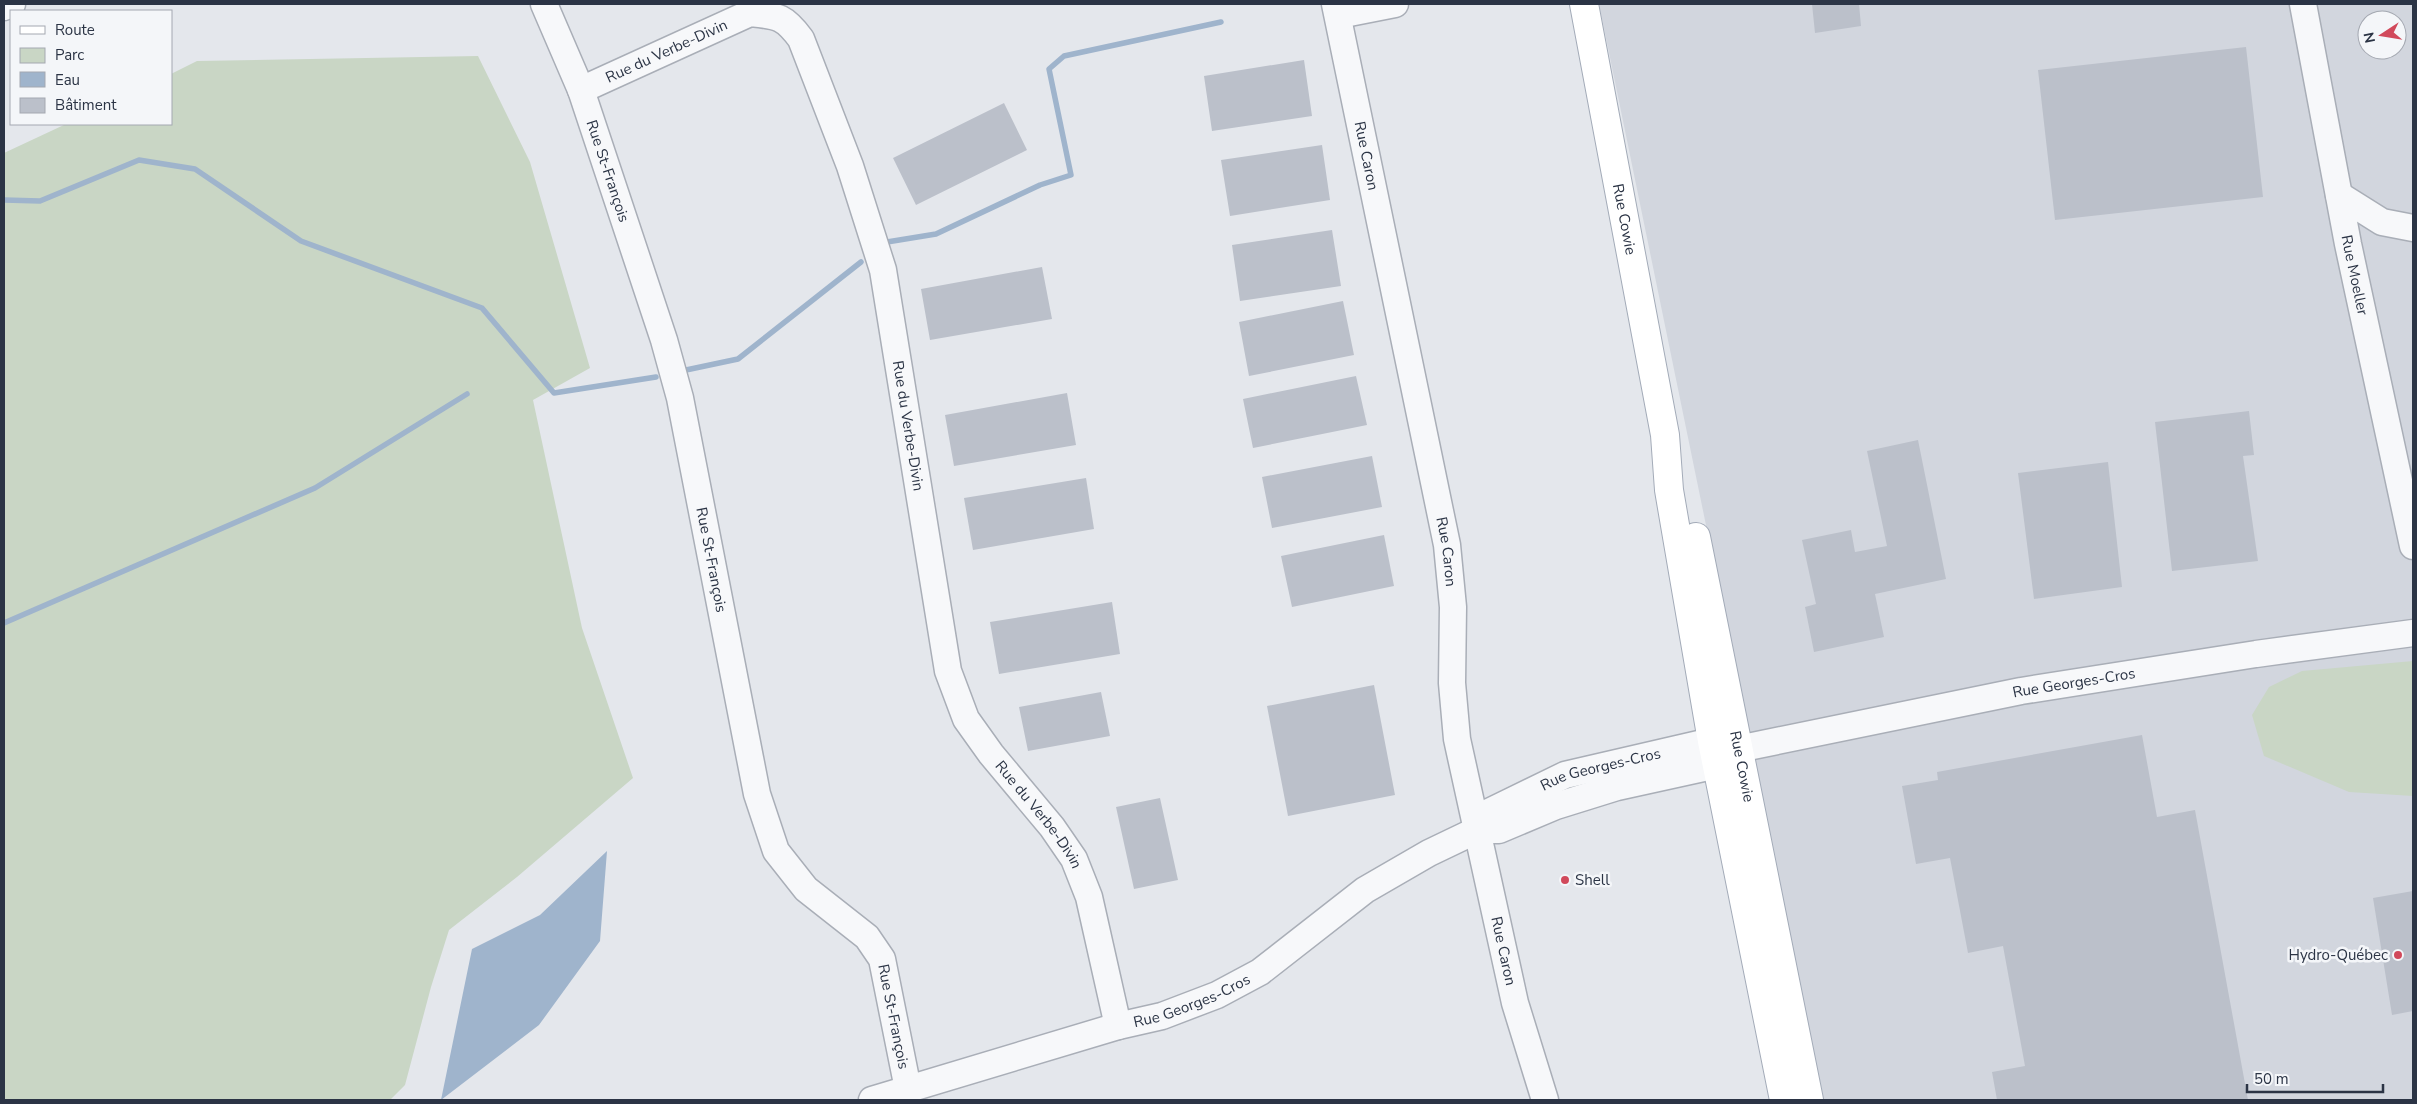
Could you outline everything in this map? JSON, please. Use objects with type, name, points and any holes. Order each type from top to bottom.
[{"type":"main road","name":"Rue Cowie","points":[[1584,4],[1665,435],[1685,486],[1722,752],[1784,1100]]},
{"type":"main road","name":"Rue Cowie","points":[[1722,752],[1809,1100]]},
{"type":"street","points":[[4,7],[12,4]]},
{"type":"street","name":"Rue St-François","points":[[544,4],[580,90],[664,340],[680,398],[756,794],[776,851],[806,889],[867,937],[882,959],[908,1089]]},
{"type":"street","points":[[1337,10],[1395,4]]},
{"type":"street","name":"Rue Moeller","points":[[2303,4],[2339,195],[2413,546]]},
{"type":"street","name":"Rue Caron","points":[[1337,10],[1447,545],[1453,608],[1452,684],[1456,739],[1515,1003],[1545,1100]]},
{"type":"street","name":"Rue du Verbe-Divin","points":[[580,90],[750,13],[773,16],[789,23],[801,40],[850,166],[883,270],[948,671],[966,719],[991,754],[1052,827],[1074,859],[1088,897],[1118,1026]]},
{"type":"street","points":[[2339,195],[2382,222],[2413,228]]},
{"type":"street","name":"Rue Georges-Cros","points":[[872,1100],[1118,1026],[1171,1012],[1217,995],[1260,972],[1365,890],[1428,853],[1477,830],[1499,830],[1556,806],[1592,782],[1722,752],[2022,691],[2256,654],[2413,633]]},
{"type":"shaded area","points":[[1599,4],[2413,4],[2413,1100],[1824,1100]]},
{"type":"green space","points":[[478,56],[530,162],[590,368],[533,400],[582,628],[633,778],[517,877],[449,930],[431,987],[405,1085],[390,1100],[4,1100],[4,153],[64,125],[172,125],[172,74],[197,61]]},
{"type":"green space","points":[[2413,661],[2413,796],[2349,792],[2264,756],[2252,715],[2269,687],[2302,671]]},
{"type":"water","points":[[607,851],[600,941],[539,1025],[441,1100],[472,949],[540,915]]},
{"type":"building","points":[[1812,4],[1859,4],[1861,26],[1815,33]]},
{"type":"building","points":[[2246,47],[2263,197],[2055,220],[2038,70]]},
{"type":"building","points":[[1304,60],[1312,116],[1212,131],[1204,76]]},
{"type":"building","points":[[1004,103],[1027,150],[916,205],[893,158]]},
{"type":"building","points":[[1322,145],[1330,200],[1230,216],[1221,160]]},
{"type":"building","points":[[1332,230],[1341,286],[1240,301],[1232,245]]},
{"type":"building","points":[[1042,267],[1052,319],[930,340],[921,289]]},
{"type":"building","points":[[1343,301],[1354,355],[1249,376],[1239,322]]},
{"type":"building","points":[[1356,376],[1367,425],[1253,448],[1243,399]]},
{"type":"building","points":[[1067,393],[1076,445],[954,466],[945,415]]},
{"type":"building","points":[[2249,411],[2254,455],[2243,456],[2258,561],[2172,571],[2155,422]]},
{"type":"building","points":[[1918,440],[1946,579],[1875,594],[1884,637],[1814,652],[1805,607],[1816,604],[1802,540],[1851,530],[1855,552],[1887,546],[1867,451]]},
{"type":"building","points":[[1372,456],[1382,507],[1272,528],[1262,477]]},
{"type":"building","points":[[2108,462],[2122,587],[2034,599],[2018,473]]},
{"type":"building","points":[[1086,478],[1094,529],[973,550],[964,498]]},
{"type":"building","points":[[1384,535],[1394,586],[1292,607],[1281,556]]},
{"type":"building","points":[[1112,602],[1120,654],[999,674],[990,622]]},
{"type":"building","points":[[1374,685],[1395,795],[1288,816],[1267,706]]},
{"type":"building","points":[[1101,692],[1110,736],[1028,751],[1019,707]]},
{"type":"building","points":[[2142,735],[2157,817],[2195,810],[2248,1100],[1997,1100],[1992,1072],[2025,1066],[2003,946],[1968,953],[1950,858],[1916,864],[1902,786],[1938,780],[1937,772]]},
{"type":"building","points":[[1160,798],[1178,880],[1134,889],[1116,807]]},
{"type":"building","name":"Hydro-Québec","points":[[2413,891],[2413,1011],[2392,1015],[2373,898]]},
{"type":"waterway","points":[[887,242],[936,234],[1040,185],[1071,175],[1049,69],[1064,56],[1221,22]]},
{"type":"waterway","points":[[4,200],[40,201],[139,160],[195,169],[301,241],[482,308],[554,393],[656,377]]},
{"type":"waterway","points":[[686,370],[738,359],[861,262]]},
{"type":"waterway","points":[[4,623],[315,488],[467,394]]},
{"type":"place","name":"Shell","points":[[1565,880]]},
{"type":"place","name":"Hydro-Québec","points":[[2398,955]]}]
